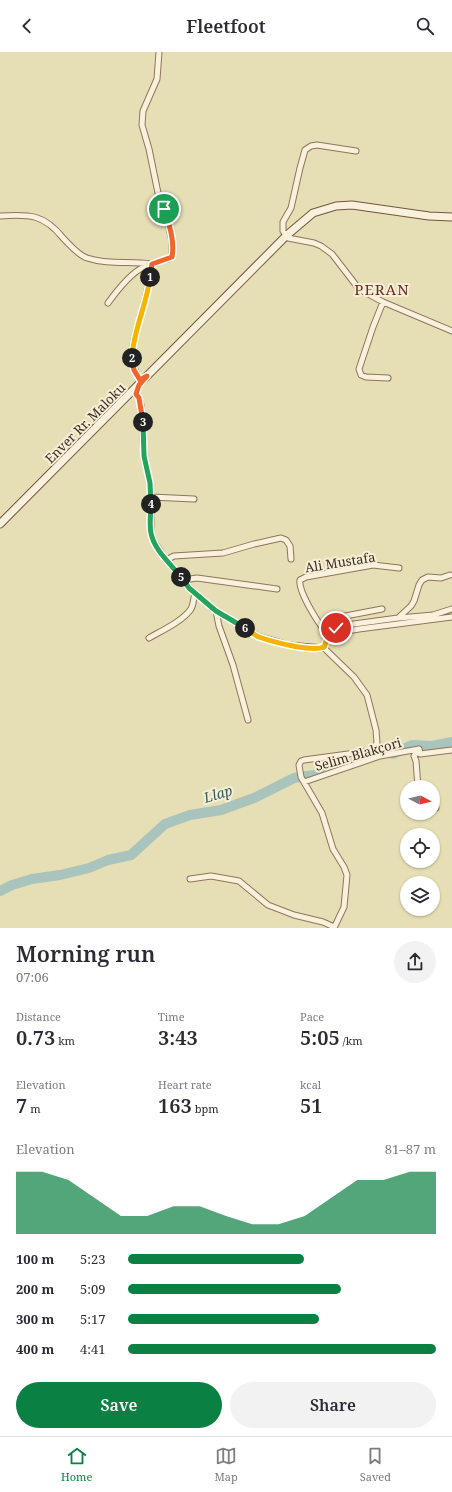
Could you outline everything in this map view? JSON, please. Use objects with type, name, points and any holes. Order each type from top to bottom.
[{"type":"main road","name":"Enver Rr. Maloku","points":[[0,524],[287,235],[313,213],[336,206],[352,205],[429,216],[452,217]]},
{"type":"street","points":[[108,303],[119,288],[142,267],[172,257],[173,248],[167,219],[158,193],[149,149],[142,125],[143,111],[157,78],[159,52]]},
{"type":"street","points":[[356,151],[317,145],[311,146],[306,150],[300,168],[291,208],[282,225],[283,230],[288,238],[321,246],[332,254],[359,289],[383,302],[452,331]]},
{"type":"street","points":[[0,216],[28,215],[42,220],[50,224],[58,231],[70,246],[86,258],[111,263],[152,264]]},
{"type":"street","points":[[147,376],[140,380],[138,377],[132,360],[132,351],[152,264]]},
{"type":"street","points":[[383,302],[359,369],[361,374],[366,377],[388,378]]},
{"type":"street","points":[[139,385],[136,394],[141,405],[144,456],[150,483],[151,532],[153,540],[166,560],[189,588],[216,611],[258,636],[289,645],[324,648],[354,677],[364,690],[376,730],[377,743],[370,751],[304,760],[300,762],[299,767],[303,780],[322,813],[333,849],[347,875],[344,907],[334,928],[323,922],[294,915],[268,905],[239,881],[211,876],[190,878]]},
{"type":"street","points":[[151,497],[194,499]]},
{"type":"street","points":[[166,560],[174,556],[223,553],[281,538],[286,540],[290,546],[292,559]]},
{"type":"street","name":"Ali Mustafa","points":[[328,634],[303,593],[299,584],[301,579],[329,572],[373,565],[399,568]]},
{"type":"street","points":[[398,618],[414,601],[422,580],[428,577],[441,578],[450,575]]},
{"type":"street","points":[[183,580],[197,578],[277,589]]},
{"type":"street","points":[[149,638],[170,626],[188,612],[191,609],[196,594]]},
{"type":"street","points":[[324,648],[329,625],[335,618],[382,609]]},
{"type":"street","points":[[328,634],[340,626],[433,615],[452,609]]},
{"type":"street","points":[[216,611],[219,626],[233,665],[248,720]]},
{"type":"street","points":[[328,634],[452,617]]},
{"type":"street","name":"Selim Blakçori","points":[[419,749],[420,754],[452,750]]},
{"type":"street","name":"Selim Blakçori","points":[[303,780],[380,756],[419,749]]},
{"type":"street","name":"Selim Blakçori","points":[[417,780],[416,761],[414,756],[419,749]]},
{"type":"shaded area","points":[[0,52],[452,52],[452,928],[0,928]]},
{"type":"waterway","name":"Llap","points":[[393,754],[412,745],[432,746],[452,742]]},
{"type":"waterway","name":"Llap","points":[[0,891],[12,885],[32,879],[60,875],[89,868],[108,860],[131,855],[165,824],[190,815],[221,810],[254,798],[294,778],[314,775],[352,764]]},
{"type":"district","name":"PERAN","points":[[382,290]]},
{"type":"route","points":[[164,209],[172,241],[172,257],[152,264],[132,351],[134,370],[138,377],[140,380],[147,376],[139,385],[136,394],[141,405],[144,456],[151,494],[150,522],[153,540],[166,560],[189,588],[216,611],[258,636],[289,645],[324,648],[329,634],[336,628]]}]
